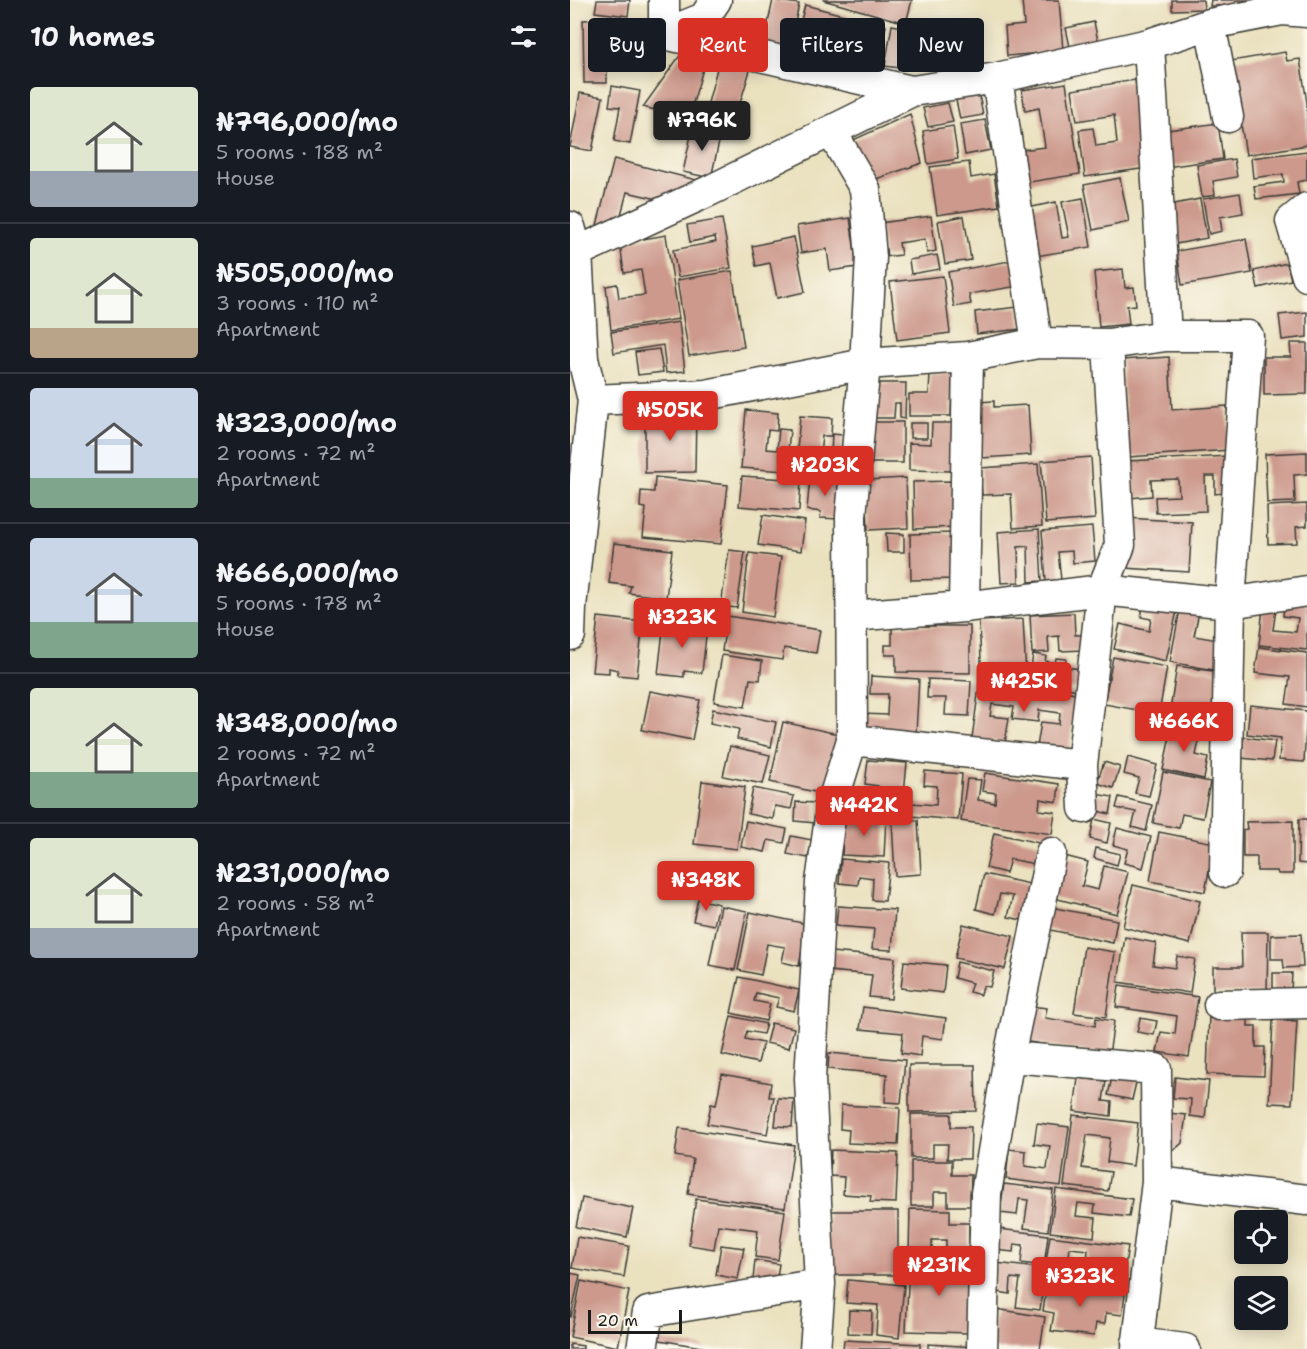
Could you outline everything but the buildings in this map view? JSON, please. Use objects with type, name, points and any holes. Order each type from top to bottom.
[{"type":"street","points":[[663,18],[664,0]]},
{"type":"street","points":[[666,33],[704,18],[716,0]]},
{"type":"street","points":[[570,635],[570,608],[593,400],[577,361],[574,239],[831,131],[912,91],[997,78],[1149,44],[1210,24],[1282,10],[1307,12]]},
{"type":"street","points":[[1210,24],[1228,117]]},
{"type":"street","points":[[666,35],[912,91]]},
{"type":"street","points":[[1149,44],[1166,336]]},
{"type":"street","points":[[997,78],[1037,343]]},
{"type":"street","points":[[815,1349],[820,1284],[810,1079],[814,998],[821,882],[832,804],[852,740],[851,516],[865,364],[871,257],[866,189],[831,131]]},
{"type":"street","points":[[1307,207],[1291,221],[1307,276]]},
{"type":"street","points":[[593,400],[706,395],[865,364],[968,357],[1037,343],[1108,344],[1166,336],[1248,336],[1230,603],[1225,872]]},
{"type":"street","points":[[1084,808],[1082,765],[1102,590],[1120,545],[1108,344]]},
{"type":"street","points":[[964,607],[968,357]]},
{"type":"street","points":[[852,616],[964,607],[1102,590],[1230,603],[1307,591]]},
{"type":"street","points":[[852,740],[1082,765]]},
{"type":"street","points":[[982,1349],[986,1192],[1009,1057],[1051,853]]},
{"type":"street","points":[[1219,1005],[1307,1003]]},
{"type":"street","points":[[1009,1057],[1156,1069],[1157,1182],[1137,1346],[1185,1349]]},
{"type":"street","points":[[1157,1182],[1307,1200]]},
{"type":"street","points":[[642,1349],[648,1312],[820,1284]]}]
